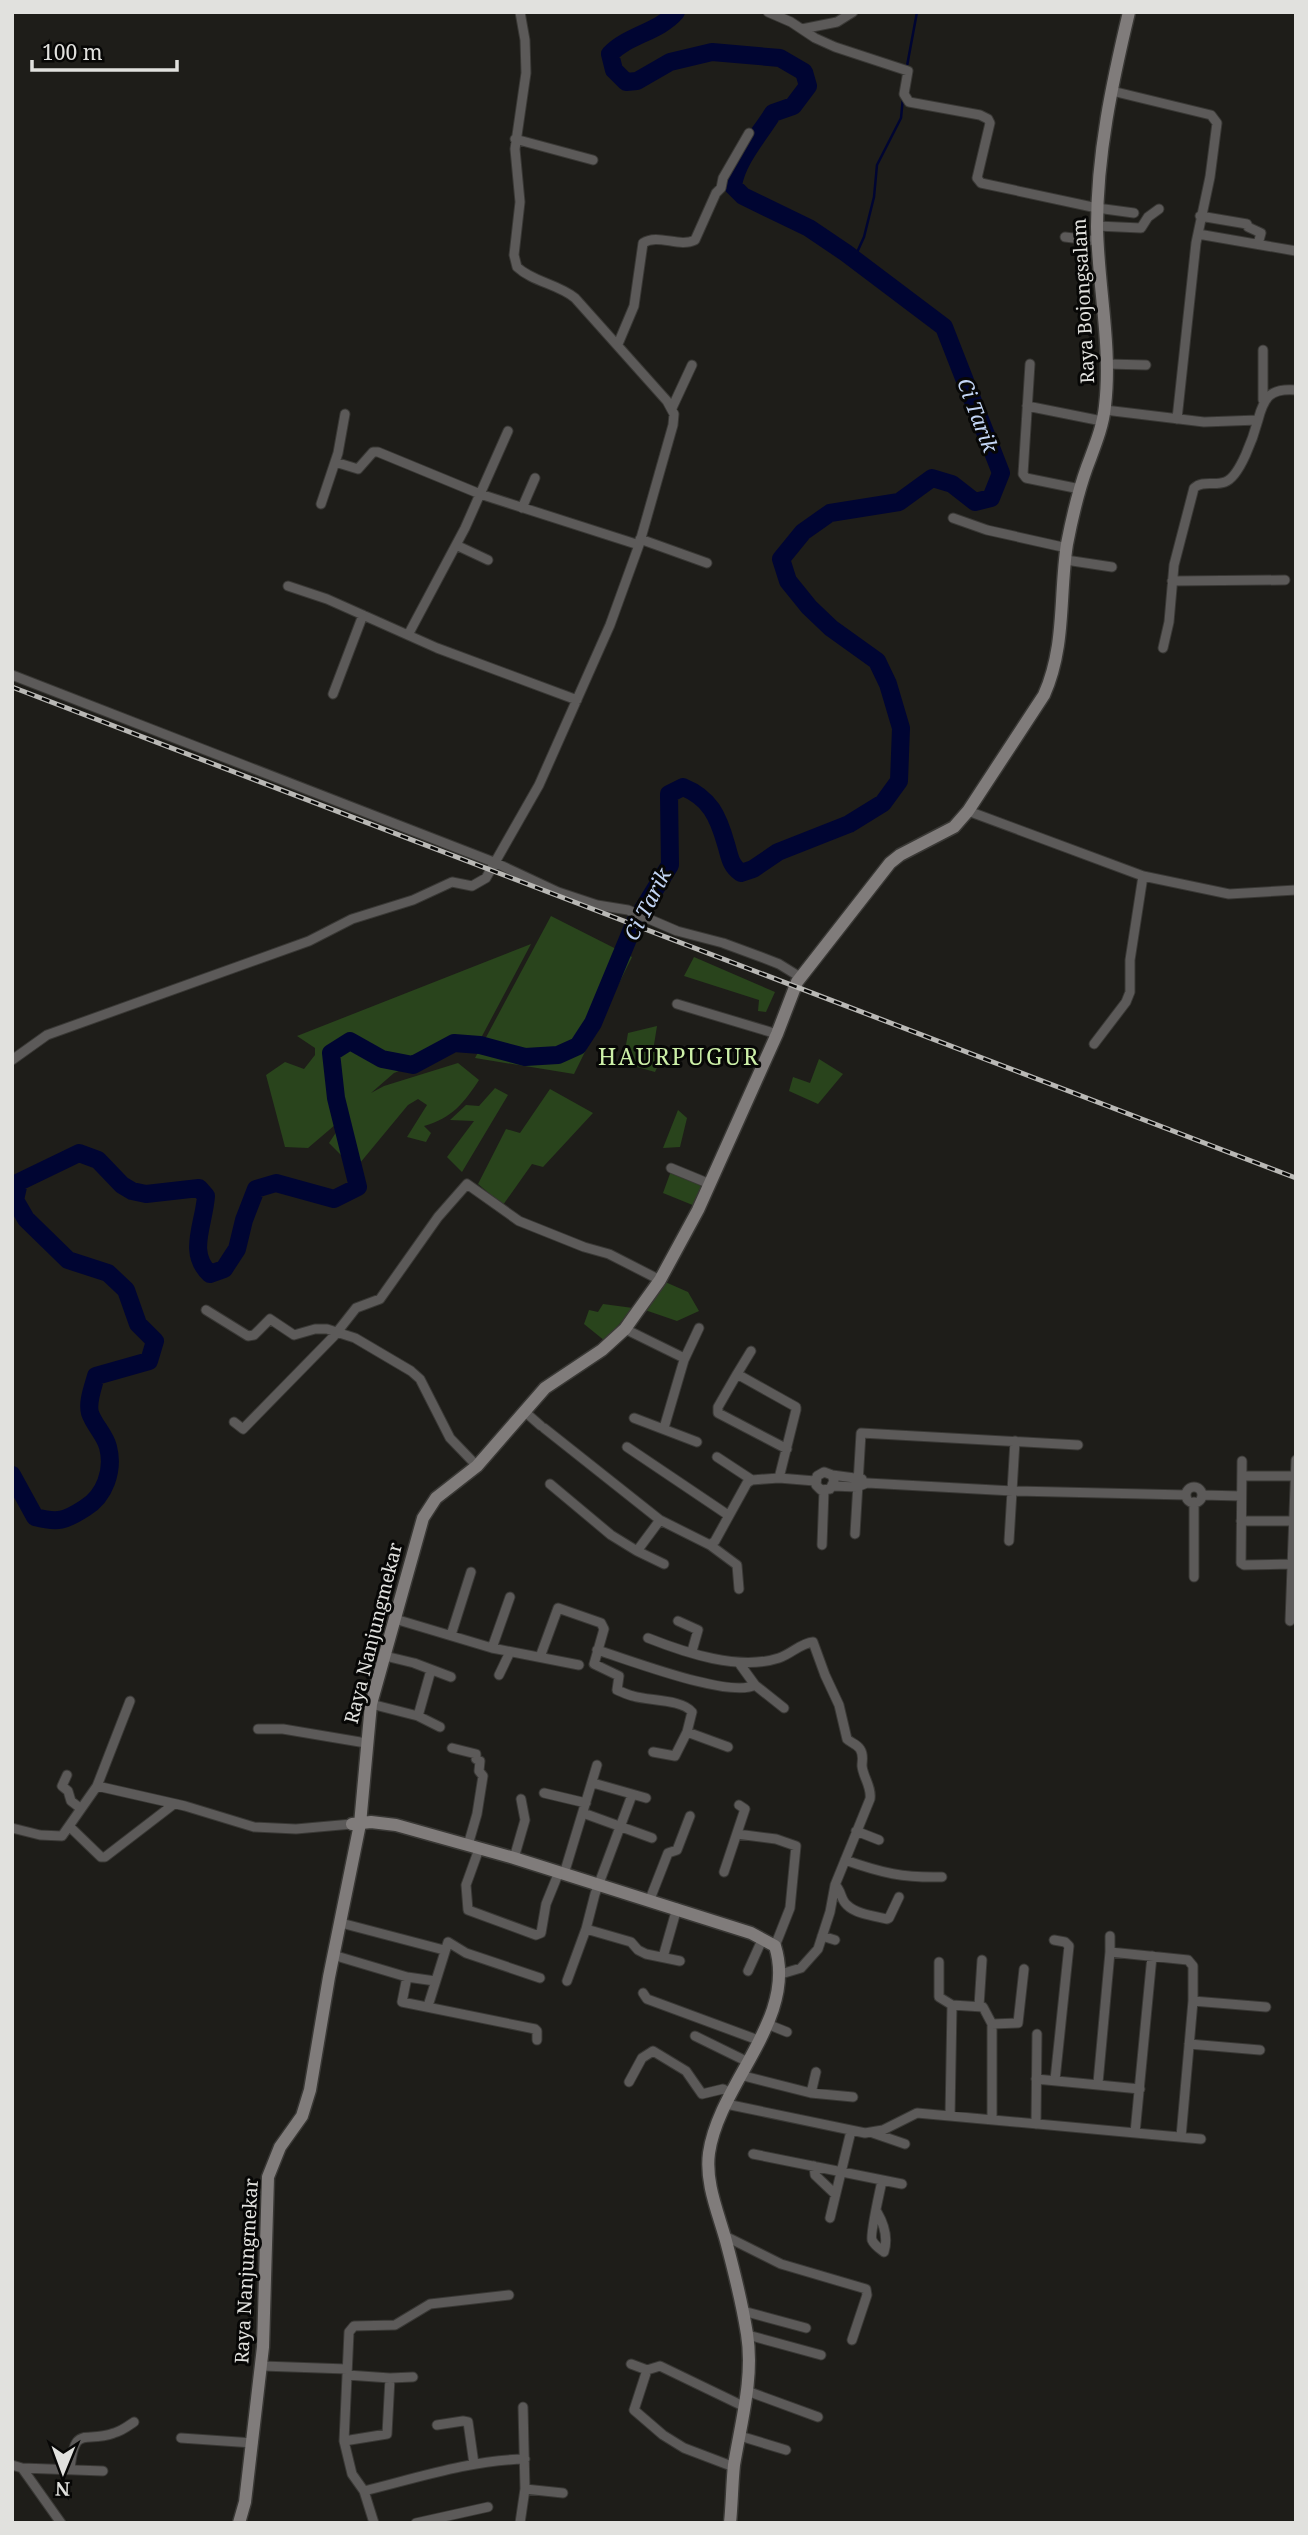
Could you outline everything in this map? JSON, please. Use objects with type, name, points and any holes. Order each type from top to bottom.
[{"type":"main road","name":"Raya Bojongsalam","points":[[436,1498],[477,1466],[545,1388],[602,1350],[625,1329],[660,1280],[710,1184],[800,977],[890,863],[954,827],[968,811],[1044,695],[1052,676],[1061,632],[1066,554],[1080,489],[1103,416],[1107,364],[1097,226],[1100,153],[1129,12]]},
{"type":"main road","name":"Raya Nanjungmekar","points":[[239,2523],[245,2502],[264,2347],[268,2177],[272,2161],[302,2116],[310,2090],[341,1923],[371,1704],[423,1518],[436,1498]]},
{"type":"main road","points":[[356,1824],[371,1822],[396,1825],[514,1858],[677,1908],[751,1933],[775,1946],[781,1974],[776,1997],[767,2024],[728,2098],[713,2134],[708,2163],[713,2199],[748,2335],[750,2365],[734,2467],[730,2523]]},
{"type":"street","points":[[520,12],[525,40],[526,73],[515,139],[520,202],[514,256],[517,267],[568,292],[618,344],[672,408]]},
{"type":"street","points":[[768,12],[792,22],[835,47],[904,70],[904,94],[909,102],[980,115],[989,120],[977,178],[981,183],[1097,208],[1134,213]]},
{"type":"street","points":[[802,29],[836,22],[853,12]]},
{"type":"street","points":[[1112,91],[1212,115],[1216,119],[1210,177],[1200,216],[1177,419]]},
{"type":"street","points":[[618,344],[634,306],[643,243],[652,239],[689,243],[695,240],[716,193],[721,188],[723,178],[749,133]]},
{"type":"street","points":[[515,139],[593,160]]},
{"type":"street","points":[[1097,226],[1143,228],[1148,217],[1159,209]]},
{"type":"street","points":[[1200,216],[1247,224],[1261,233],[1258,244]]},
{"type":"street","points":[[1198,234],[1296,251]]},
{"type":"street","points":[[1065,237],[1098,241]]},
{"type":"street","points":[[1163,648],[1169,622],[1172,581],[1184,520],[1194,488],[1202,484],[1223,483],[1235,475],[1264,400],[1263,350]]},
{"type":"street","points":[[1030,364],[1024,476],[1080,489]]},
{"type":"street","points":[[1107,364],[1146,365]]},
{"type":"street","points":[[13,1057],[47,1035],[309,941],[352,919],[413,900],[452,882],[472,886],[486,878],[539,785],[610,625],[640,542],[673,425],[672,408],[692,365]]},
{"type":"street","points":[[1264,400],[1275,392],[1296,390]]},
{"type":"street","points":[[1027,406],[1103,416],[1205,422],[1258,420]]},
{"type":"street","points":[[321,503],[335,461],[345,414]]},
{"type":"street","points":[[408,635],[456,545],[508,431]]},
{"type":"street","points":[[335,461],[358,469],[372,453],[378,452],[522,509],[706,563]]},
{"type":"street","points":[[522,509],[535,478]]},
{"type":"street","points":[[953,518],[1112,567]]},
{"type":"street","points":[[456,545],[488,560]]},
{"type":"street","points":[[1172,581],[1285,580]]},
{"type":"street","points":[[288,586],[577,700]]},
{"type":"street","points":[[333,694],[363,615]]},
{"type":"street","points":[[12,675],[496,863],[558,892],[597,905],[628,910],[677,931],[723,943],[779,964],[800,977]]},
{"type":"street","points":[[968,811],[1143,876],[1229,894],[1296,890]]},
{"type":"street","points":[[1094,1044],[1126,1002],[1130,992],[1130,960],[1143,876]]},
{"type":"street","points":[[677,1004],[777,1034]]},
{"type":"street","points":[[671,1168],[710,1184]]},
{"type":"street","points":[[234,1422],[243,1429],[337,1332],[356,1308],[380,1299],[438,1217],[467,1184],[519,1221],[609,1254],[660,1280]]},
{"type":"street","points":[[206,1310],[248,1336],[254,1335],[270,1319],[294,1335],[321,1328],[373,1348],[417,1375],[450,1438],[477,1466]]},
{"type":"street","points":[[664,1428],[684,1360],[699,1328]]},
{"type":"street","points":[[625,1329],[684,1360]]},
{"type":"street","points":[[751,1351],[718,1406],[718,1413],[787,1449]]},
{"type":"street","points":[[737,1374],[796,1407],[779,1478]]},
{"type":"street","points":[[524,1411],[660,1520],[734,1560],[737,1565],[739,1589]]},
{"type":"street","points":[[634,1418],[697,1442]]},
{"type":"street","points":[[855,1534],[859,1436],[864,1432],[1078,1445]]},
{"type":"street","points":[[1009,1541],[1015,1441]]},
{"type":"street","points":[[627,1447],[728,1516]]},
{"type":"street","points":[[716,1457],[752,1480],[815,1480]]},
{"type":"street","points":[[1290,1621],[1296,1460]]},
{"type":"street","points":[[1242,1461],[1241,1563],[1291,1564]]},
{"type":"street","points":[[815,1480],[821,1472],[827,1472],[830,1484],[822,1545]]},
{"type":"street","points":[[1242,1476],[1294,1476]]},
{"type":"street","points":[[710,1545],[744,1487],[752,1480]]},
{"type":"street","points":[[815,1480],[818,1488],[830,1484],[857,1482],[1013,1491],[1186,1495]]},
{"type":"street","points":[[550,1485],[611,1535],[664,1563]]},
{"type":"street","points":[[1186,1495],[1188,1490],[1195,1487],[1202,1494],[1241,1496]]},
{"type":"street","points":[[1194,1503],[1199,1501],[1202,1494]]},
{"type":"street","points":[[1186,1495],[1194,1503]]},
{"type":"street","points":[[1194,1503],[1194,1577]]},
{"type":"street","points":[[637,1551],[660,1520]]},
{"type":"street","points":[[1241,1521],[1293,1521]]},
{"type":"street","points":[[451,1634],[471,1572]]},
{"type":"street","points":[[492,1648],[510,1597]]},
{"type":"street","points":[[540,1657],[558,1608],[604,1625],[594,1664],[619,1676],[617,1690],[635,1697],[645,1697],[690,1709],[692,1712],[687,1731],[675,1756],[653,1752]]},
{"type":"street","points":[[395,1619],[492,1648],[579,1665]]},
{"type":"street","points":[[678,1621],[698,1630],[692,1651]]},
{"type":"street","points":[[648,1637],[740,1663],[779,1658],[809,1642],[815,1645],[839,1705],[846,1740],[858,1746],[863,1756],[862,1768],[871,1792],[835,1885],[818,1949],[801,1968],[781,1974]]},
{"type":"street","points":[[597,1650],[669,1674],[741,1688],[755,1685]]},
{"type":"street","points":[[499,1675],[510,1651]]},
{"type":"street","points":[[606,1670],[612,1655]]},
{"type":"street","points":[[385,1657],[451,1677]]},
{"type":"street","points":[[740,1663],[755,1685],[784,1708]]},
{"type":"street","points":[[418,1716],[431,1670]]},
{"type":"street","points":[[12,1828],[40,1835],[62,1836],[97,1787],[130,1702]]},
{"type":"street","points":[[371,1704],[418,1716],[439,1727]]},
{"type":"street","points":[[257,1729],[284,1729],[366,1743]]},
{"type":"street","points":[[687,1731],[728,1746]]},
{"type":"street","points":[[452,1748],[476,1754],[480,1761],[479,1771],[483,1776],[466,1885],[468,1910],[536,1934],[541,1933],[546,1904],[561,1873],[597,1765]]},
{"type":"street","points":[[67,1775],[62,1786],[68,1791],[71,1801],[80,1808]]},
{"type":"street","points":[[593,1783],[646,1798]]},
{"type":"street","points":[[97,1787],[174,1804],[254,1827],[270,1829],[356,1824]]},
{"type":"street","points":[[544,1793],[586,1803]]},
{"type":"street","points":[[567,1981],[619,1825],[632,1795]]},
{"type":"street","points":[[514,1858],[525,1820],[521,1799]]},
{"type":"street","points":[[70,1827],[101,1857],[105,1857],[174,1804]]},
{"type":"street","points":[[724,1872],[745,1809],[739,1805]]},
{"type":"street","points":[[583,1813],[652,1838]]},
{"type":"street","points":[[650,1899],[668,1853],[677,1850],[690,1816]]},
{"type":"street","points":[[856,1831],[879,1840]]},
{"type":"street","points":[[737,1834],[776,1839],[796,1846],[790,1908],[775,1946]]},
{"type":"street","points":[[845,1860],[889,1875],[911,1878],[942,1877]]},
{"type":"street","points":[[835,1885],[840,1889],[846,1905],[887,1919],[899,1897]]},
{"type":"street","points":[[663,1956],[677,1908]]},
{"type":"street","points":[[341,1923],[444,1950]]},
{"type":"street","points":[[586,1929],[631,1942],[638,1951],[680,1961]]},
{"type":"street","points":[[822,1936],[835,1940]]},
{"type":"street","points":[[1098,2083],[1111,1952],[1110,1936]]},
{"type":"street","points":[[748,1971],[762,1940]]},
{"type":"street","points":[[1054,1940],[1065,1942],[1069,1946],[1055,2080]]},
{"type":"street","points":[[428,2006],[444,1950],[449,1942],[466,1953],[540,1978]]},
{"type":"street","points":[[1111,1952],[1188,1960],[1192,1963],[1193,2001],[1181,2137]]},
{"type":"street","points":[[333,1955],[407,1977],[435,1981]]},
{"type":"street","points":[[1135,2133],[1152,1956]]},
{"type":"street","points":[[979,2006],[982,1960]]},
{"type":"street","points":[[939,1962],[939,1997],[952,2005],[983,2007],[992,2024],[992,2119]]},
{"type":"street","points":[[992,2024],[1018,2023],[1024,1969]]},
{"type":"street","points":[[407,1977],[401,2001],[535,2029],[537,2040]]},
{"type":"street","points":[[643,1993],[647,1999],[758,2040]]},
{"type":"street","points":[[1193,2001],[1266,2007]]},
{"type":"street","points":[[950,2116],[952,2005]]},
{"type":"street","points":[[767,2024],[787,2032]]},
{"type":"street","points":[[1036,2124],[1037,2034]]},
{"type":"street","points":[[695,2036],[748,2062]]},
{"type":"street","points":[[1189,2044],[1260,2050]]},
{"type":"street","points":[[629,2082],[642,2058],[653,2052],[686,2071],[702,2094],[720,2090],[728,2098],[850,2131],[873,2133],[905,2144]]},
{"type":"street","points":[[811,2093],[816,2072]]},
{"type":"street","points":[[740,2075],[811,2093],[853,2097]]},
{"type":"street","points":[[1036,2079],[1140,2089]]},
{"type":"street","points":[[873,2133],[914,2113],[1201,2139]]},
{"type":"street","points":[[830,2217],[850,2131]]},
{"type":"street","points":[[753,2154],[902,2184]]},
{"type":"street","points":[[814,2166],[815,2175],[835,2194]]},
{"type":"street","points":[[877,2212],[882,2181]]},
{"type":"street","points":[[724,2236],[781,2264],[866,2289],[867,2295],[852,2340]]},
{"type":"street","points":[[374,2523],[364,2491],[352,2474],[344,2441],[349,2332],[354,2326],[395,2325],[430,2304],[509,2295]]},
{"type":"street","points":[[743,2311],[806,2328]]},
{"type":"street","points":[[748,2335],[821,2355]]},
{"type":"street","points":[[631,2364],[647,2371]]},
{"type":"street","points":[[262,2366],[390,2378],[413,2377]]},
{"type":"street","points":[[734,2467],[684,2448],[663,2435],[634,2410],[647,2371],[655,2366],[666,2367],[743,2406]]},
{"type":"street","points":[[344,2441],[387,2434],[390,2378]]},
{"type":"street","points":[[747,2391],[818,2417]]},
{"type":"street","points":[[520,2523],[525,2489],[523,2407]]},
{"type":"street","points":[[69,2469],[71,2451],[76,2441],[115,2433],[134,2422]]},
{"type":"street","points":[[437,2425],[468,2422],[474,2464]]},
{"type":"street","points":[[740,2436],[786,2450]]},
{"type":"street","points":[[181,2438],[253,2443]]},
{"type":"street","points":[[364,2491],[474,2464],[525,2459]]},
{"type":"street","points":[[12,2465],[22,2468],[103,2471]]},
{"type":"street","points":[[22,2468],[61,2523]]},
{"type":"street","points":[[525,2489],[563,2493]]},
{"type":"street","points":[[416,2523],[488,2507]]},
{"type":"green space","points":[[551,916],[632,957],[574,1074],[475,1058]]},
{"type":"green space","points":[[531,944],[481,1038],[394,1073],[371,1093],[384,1086],[458,1063],[479,1080],[456,1109],[442,1119],[424,1126],[431,1133],[426,1142],[407,1137],[427,1105],[418,1099],[408,1105],[355,1169],[329,1143],[349,1113],[308,1148],[285,1147],[266,1075],[285,1062],[304,1069],[315,1055],[315,1048],[297,1036]]},
{"type":"green space","points":[[694,957],[775,992],[766,1012],[758,1011],[759,1000],[684,976]]},
{"type":"green space","points":[[657,1026],[653,1051],[663,1055],[655,1072],[623,1063],[628,1033]]},
{"type":"green space","points":[[819,1059],[843,1074],[818,1104],[789,1091],[793,1077],[810,1083]]},
{"type":"green space","points":[[495,1088],[508,1095],[462,1172],[447,1157],[474,1121],[450,1120],[466,1105],[479,1106]]},
{"type":"green space","points":[[550,1089],[593,1113],[543,1167],[532,1164],[503,1205],[478,1184],[506,1129],[520,1133]]},
{"type":"green space","points":[[678,1110],[687,1118],[680,1147],[663,1148]]},
{"type":"green space","points":[[671,1171],[704,1184],[695,1206],[663,1193]]},
{"type":"green space","points":[[663,1281],[688,1292],[699,1311],[677,1321],[645,1310]]},
{"type":"green space","points":[[603,1304],[633,1308],[605,1341],[584,1324],[589,1310],[598,1312]]},
{"type":"waterway","name":"Ci Tarik","points":[[12,1475],[35,1517],[61,1520],[92,1503],[103,1489],[110,1465],[107,1443],[89,1409],[96,1376],[149,1361],[155,1341],[138,1324],[126,1290],[108,1273],[68,1260],[26,1219],[15,1200],[19,1182],[79,1153],[98,1160],[122,1185],[132,1191],[146,1194],[199,1188],[206,1196],[199,1238],[199,1257],[210,1274],[224,1269],[237,1249],[256,1189],[276,1183],[334,1199],[358,1187],[336,1098],[331,1053],[350,1041],[382,1059],[413,1065],[454,1043],[480,1045],[525,1057],[558,1055],[578,1046],[593,1023],[635,922],[670,865],[669,794],[683,787],[706,802],[720,825],[732,864],[741,873],[753,869],[778,852],[849,824],[883,803],[899,781],[901,728],[888,684],[877,661],[831,628],[809,607],[788,581],[781,559],[803,532],[830,513],[899,502],[932,478],[952,484],[975,502],[991,498],[1001,473],[944,327],[809,228],[743,196],[733,186],[744,157],[773,113],[793,106],[808,86],[804,72],[780,58],[712,52],[670,62],[637,81],[626,82],[614,70],[610,54],[626,42],[669,19],[676,12]]},
{"type":"waterway","points":[[907,66],[917,12]]},
{"type":"waterway","points":[[854,259],[864,237],[874,197],[877,165],[901,118],[903,97]]},
{"type":"railway","points":[[12,687],[1296,1178]]},
{"type":"district","name":"HAURPUGUR","points":[[679,1056]]}]
